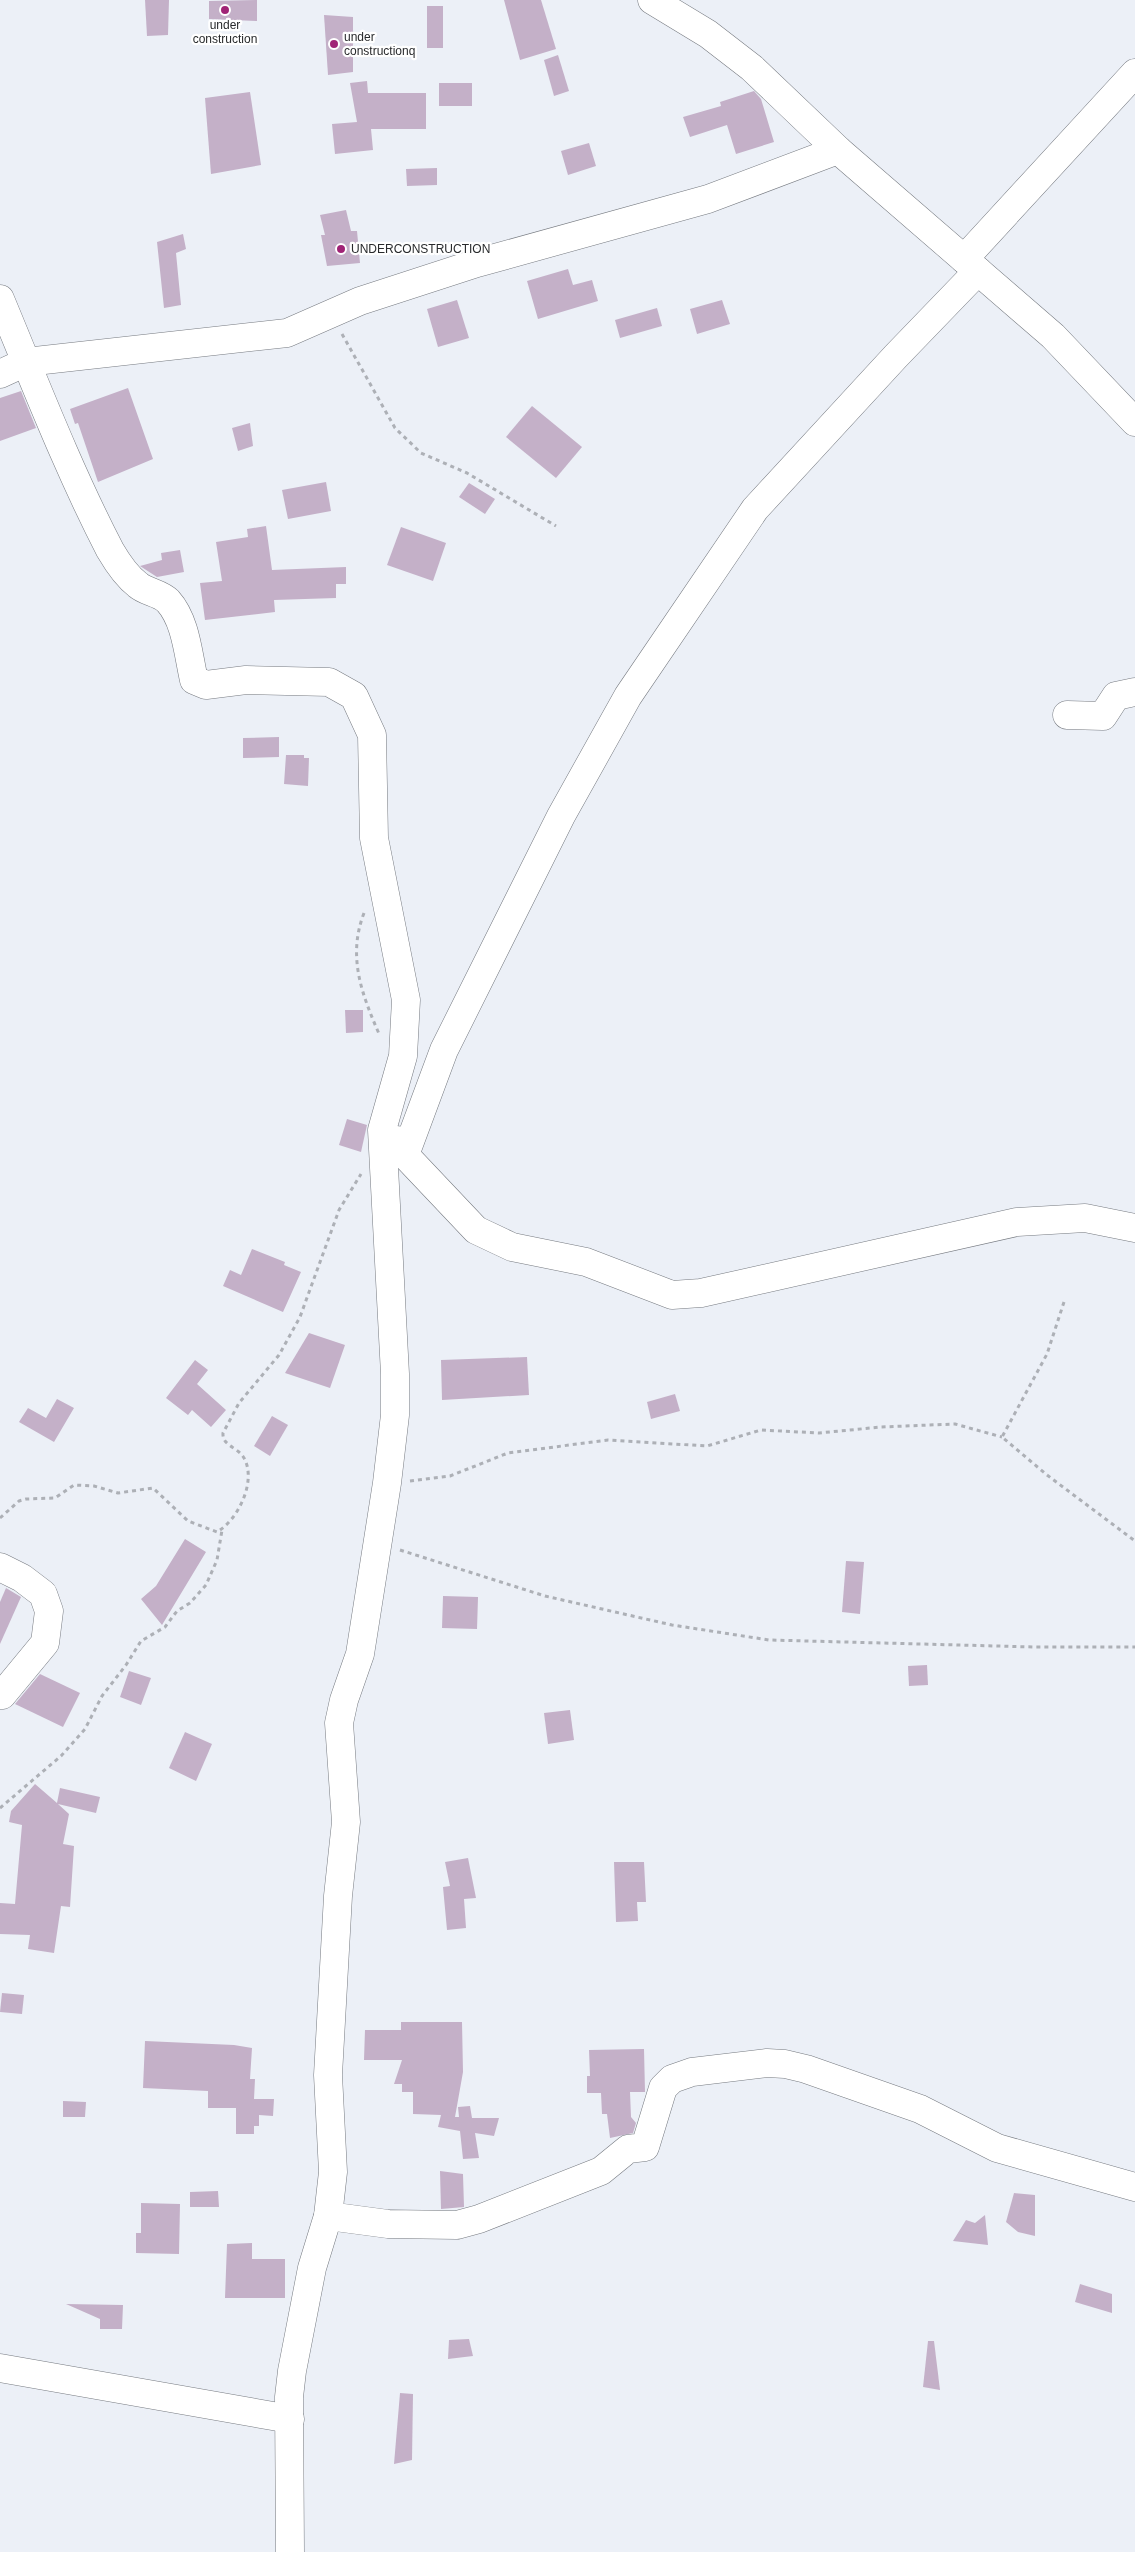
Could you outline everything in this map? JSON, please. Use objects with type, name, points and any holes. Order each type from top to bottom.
[{"type":"street","points":[[652,0],[708,34],[752,68],[838,150],[1053,336],[1135,422]]},
{"type":"street","points":[[405,1155],[444,1050],[561,816],[628,696],[755,509],[896,356],[1135,73]]},
{"type":"street","points":[[0,374],[26,362],[277,336],[360,301],[477,263],[708,199],[838,150]]},
{"type":"street","points":[[0,300],[77,482],[111,551],[121,568],[138,586],[167,600],[176,613],[182,627],[194,680],[206,685],[246,680],[329,682],[354,696],[372,735],[374,838],[378,851],[379,872],[406,1000],[403,1056],[384,1116],[382,1130],[383,1187],[395,1374],[395,1415],[387,1483],[360,1654],[338,1723],[346,1822],[338,1896],[328,2075],[333,2172],[328,2216],[312,2268],[292,2372],[290,2552]]},
{"type":"street","points":[[1067,714],[1103,716],[1116,696],[1135,692]]},
{"type":"street","points":[[384,1116],[405,1155],[476,1230],[512,1247],[586,1262],[672,1295],[701,1293],[1017,1222],[1085,1218],[1135,1228]]},
{"type":"street","points":[[0,1567],[22,1578],[44,1594],[49,1611],[45,1643],[0,1700]]},
{"type":"street","points":[[328,2216],[388,2224],[430,2226],[457,2225],[479,2219],[601,2171],[628,2149],[645,2147],[663,2088],[672,2079],[692,2072],[767,2064],[806,2069],[920,2109],[997,2148],[1135,2188]]},
{"type":"street","points":[[0,2368],[290,2419]]},
{"type":"path","points":[[331,314],[395,428],[421,453],[467,473],[556,526]]},
{"type":"path","points":[[379,872],[358,929],[356,963],[364,1000],[383,1043]]},
{"type":"path","points":[[0,1518],[19,1501],[55,1498],[74,1486],[94,1486],[118,1493],[153,1488],[188,1521],[217,1532],[222,1529],[238,1512],[247,1481],[244,1457],[226,1444],[222,1438],[223,1433],[239,1403],[279,1355],[300,1317],[339,1210],[361,1173]]},
{"type":"path","points":[[1002,1437],[1047,1354],[1064,1302]]},
{"type":"path","points":[[387,1483],[450,1476],[508,1453],[608,1440],[707,1446],[761,1430],[819,1434],[881,1427],[955,1424],[1002,1437],[1047,1475],[1135,1541]]},
{"type":"path","points":[[0,1808],[61,1756],[85,1729],[102,1696],[126,1666],[141,1641],[165,1627],[177,1611],[190,1603],[206,1585],[218,1560],[222,1529]]},
{"type":"path","points":[[377,1542],[446,1566],[545,1596],[672,1625],[769,1640],[1034,1647],[1135,1647]]},
{"type":"building","points":[[145,0],[169,0],[168,35],[147,36]]},
{"type":"building","name":"under construction","points":[[257,0],[257,21],[209,19],[209,1]]},
{"type":"building","points":[[504,0],[541,0],[556,49],[520,60]]},
{"type":"building","points":[[427,6],[443,6],[443,48],[427,48]]},
{"type":"building","points":[[324,15],[353,17],[353,72],[328,75]]},
{"type":"building","points":[[558,55],[569,91],[554,96],[544,60]]},
{"type":"building","points":[[367,81],[368,93],[426,93],[426,129],[371,129],[373,150],[335,154],[332,124],[357,122],[350,83]]},
{"type":"building","points":[[439,83],[472,83],[472,106],[439,106]]},
{"type":"building","points":[[754,91],[761,99],[774,142],[736,154],[727,125],[690,137],[683,117],[721,106],[720,102]]},
{"type":"building","points":[[250,92],[261,165],[211,174],[205,98]]},
{"type":"building","points":[[589,143],[596,166],[568,175],[561,151]]},
{"type":"building","points":[[437,168],[437,185],[407,186],[406,169]]},
{"type":"building","name":"UNDERCONSTRUCTION","points":[[346,210],[351,231],[357,231],[360,263],[327,266],[321,235],[325,235],[320,215]]},
{"type":"building","points":[[183,234],[186,249],[176,253],[181,305],[164,308],[157,242]]},
{"type":"building","points":[[568,269],[573,285],[592,280],[598,301],[538,319],[527,281]]},
{"type":"building","points":[[457,300],[469,338],[438,347],[427,309]]},
{"type":"building","points":[[722,300],[730,324],[697,334],[690,309]]},
{"type":"building","points":[[657,308],[662,326],[620,338],[615,320]]},
{"type":"building","points":[[128,388],[153,459],[98,482],[78,423],[75,424],[70,409]]},
{"type":"building","points":[[21,391],[36,428],[0,441],[0,398]]},
{"type":"building","points":[[532,406],[582,447],[556,478],[506,437]]},
{"type":"building","points":[[250,423],[253,446],[238,451],[232,428]]},
{"type":"building","points":[[326,482],[331,511],[288,519],[282,490]]},
{"type":"building","points":[[469,483],[495,499],[485,514],[459,497]]},
{"type":"building","points":[[266,526],[272,570],[346,567],[346,584],[336,584],[336,598],[274,600],[275,612],[205,620],[200,583],[222,581],[216,542],[248,537],[247,529]]},
{"type":"building","points":[[401,527],[446,543],[433,581],[387,565]]},
{"type":"building","points":[[180,550],[184,572],[157,577],[140,566],[162,560],[161,553]]},
{"type":"building","points":[[279,737],[279,757],[243,758],[243,738]]},
{"type":"building","points":[[286,755],[304,755],[304,758],[309,758],[308,786],[284,784]]},
{"type":"building","points":[[345,1010],[363,1010],[363,1032],[346,1033]]},
{"type":"building","points":[[347,1119],[367,1125],[361,1152],[339,1145]]},
{"type":"building","points":[[252,1249],[285,1262],[284,1265],[301,1272],[283,1312],[223,1286],[230,1270],[241,1275]]},
{"type":"building","points":[[309,1333],[345,1345],[330,1388],[285,1373]]},
{"type":"building","points":[[527,1357],[529,1395],[442,1400],[441,1360]]},
{"type":"building","points":[[195,1360],[208,1370],[197,1384],[226,1410],[211,1427],[192,1410],[188,1415],[166,1398]]},
{"type":"building","points":[[675,1394],[680,1411],[651,1419],[647,1402]]},
{"type":"building","points":[[57,1399],[74,1408],[54,1442],[19,1422],[28,1408],[46,1418]]},
{"type":"building","points":[[272,1416],[288,1425],[270,1456],[254,1446]]},
{"type":"building","points":[[185,1539],[206,1552],[162,1625],[141,1599],[156,1586]]},
{"type":"building","points":[[846,1561],[864,1562],[860,1614],[842,1612]]},
{"type":"building","points":[[6,1588],[21,1597],[0,1644],[0,1602]]},
{"type":"building","points":[[443,1596],[478,1597],[477,1629],[442,1628]]},
{"type":"building","points":[[927,1665],[928,1685],[909,1686],[908,1666]]},
{"type":"building","points":[[129,1671],[151,1678],[141,1705],[120,1697]]},
{"type":"building","points":[[40,1674],[80,1693],[63,1727],[15,1704]]},
{"type":"building","points":[[570,1710],[574,1740],[548,1744],[544,1713]]},
{"type":"building","points":[[185,1732],[212,1744],[196,1781],[169,1768]]},
{"type":"building","points":[[35,1784],[57,1803],[60,1788],[100,1797],[96,1813],[58,1804],[69,1814],[63,1844],[74,1846],[70,1907],[61,1906],[54,1953],[28,1949],[30,1935],[0,1934],[0,1903],[15,1904],[22,1825],[9,1822],[11,1811]]},
{"type":"building","points":[[468,1858],[476,1898],[464,1899],[466,1928],[447,1930],[443,1887],[450,1886],[445,1862]]},
{"type":"building","points":[[614,1862],[644,1862],[646,1902],[637,1902],[638,1921],[616,1922]]},
{"type":"building","points":[[2,1993],[24,1995],[22,2014],[0,2012]]},
{"type":"building","points":[[401,2022],[462,2022],[463,2072],[455,2117],[459,2117],[458,2107],[470,2106],[472,2118],[499,2118],[494,2136],[475,2133],[479,2158],[463,2159],[460,2131],[438,2127],[441,2115],[413,2114],[413,2092],[402,2092],[402,2084],[394,2084],[402,2060],[364,2060],[365,2030],[401,2030]]},
{"type":"building","points":[[145,2041],[234,2045],[252,2048],[250,2079],[255,2079],[254,2099],[274,2099],[273,2116],[259,2115],[259,2126],[254,2126],[254,2134],[236,2134],[236,2108],[208,2108],[208,2091],[143,2088]]},
{"type":"building","points":[[644,2049],[645,2092],[630,2092],[631,2117],[636,2123],[633,2133],[610,2138],[607,2114],[602,2114],[601,2093],[587,2093],[587,2076],[590,2076],[589,2050]]},
{"type":"building","points":[[63,2101],[86,2102],[85,2117],[63,2117]]},
{"type":"building","points":[[440,2171],[463,2174],[464,2207],[441,2209]]},
{"type":"building","points":[[218,2191],[219,2207],[190,2207],[190,2192]]},
{"type":"building","points":[[1014,2193],[1035,2195],[1035,2236],[1018,2232],[1006,2222]]},
{"type":"building","points":[[141,2203],[180,2204],[179,2254],[136,2253],[136,2233],[141,2233]]},
{"type":"building","points":[[985,2215],[988,2245],[953,2241],[966,2220],[975,2223]]},
{"type":"building","points":[[252,2243],[252,2259],[285,2259],[285,2298],[225,2298],[227,2244]]},
{"type":"building","points":[[1080,2284],[1112,2294],[1112,2313],[1075,2302]]},
{"type":"building","points":[[66,2304],[123,2305],[122,2329],[100,2329],[100,2319]]},
{"type":"building","points":[[469,2339],[473,2356],[448,2359],[449,2340]]},
{"type":"building","points":[[928,2341],[934,2341],[940,2390],[923,2387]]},
{"type":"building","points":[[400,2393],[413,2394],[412,2460],[394,2464]]},
{"type":"place","name":"under construction","points":[[225,10]]},
{"type":"place","name":"under constructionq","points":[[334,44]]},
{"type":"place","name":"UNDERCONSTRUCTION","points":[[341,249]]}]
